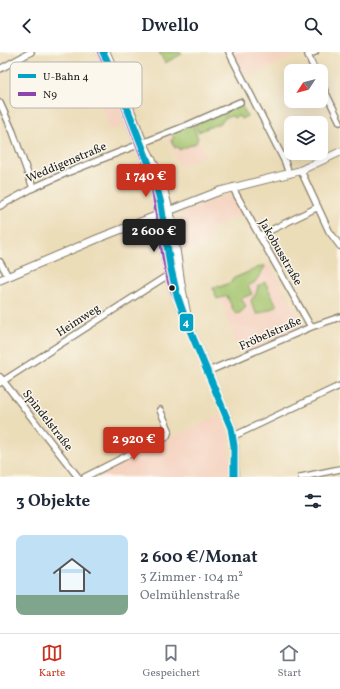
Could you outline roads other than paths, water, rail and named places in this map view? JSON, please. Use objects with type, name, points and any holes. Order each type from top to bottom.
[{"type":"street","points":[[13,62],[31,52]]},
{"type":"street","points":[[100,52],[104,62]]},
{"type":"street","points":[[106,52],[110,62]]},
{"type":"street","points":[[229,52],[286,162],[289,174]]},
{"type":"street","points":[[312,64],[308,55],[315,52]]},
{"type":"street","points":[[0,69],[10,64]]},
{"type":"street","points":[[328,97],[340,122]]},
{"type":"street","name":"Weddigenstraße","points":[[0,206],[33,188],[81,166],[188,125],[240,102]]},
{"type":"street","points":[[0,103],[13,132],[33,188]]},
{"type":"street","points":[[125,108],[141,143],[159,176],[170,211],[182,289],[191,328]]},
{"type":"street","points":[[129,108],[153,183],[168,276],[175,296],[191,328],[230,420],[235,446],[235,477]]},
{"type":"street","points":[[0,280],[99,238],[217,192],[301,171],[340,152]]},
{"type":"street","points":[[301,171],[329,231],[340,246]]},
{"type":"street","name":"Jakobusstraße","points":[[234,187],[236,194],[259,236],[311,327]]},
{"type":"street","points":[[259,236],[318,207]]},
{"type":"street","points":[[0,262],[8,276]]},
{"type":"street","name":"Heimweg","points":[[1,380],[168,276]]},
{"type":"street","name":"Fröbelstraße","points":[[210,371],[311,327],[340,317]]},
{"type":"street","name":"Spindelstraße","points":[[1,380],[78,477]]},
{"type":"street","points":[[234,436],[340,386]]},
{"type":"street","points":[[85,477],[165,438],[169,430],[160,410]]},
{"type":"street","points":[[301,477],[340,469]]},
{"type":"metro line","name":"4","points":[[103,52],[108,62]]},
{"type":"metro line","name":"4","points":[[127,108],[154,177],[161,204],[170,265],[177,295],[186,321],[231,428],[234,446],[234,477]]}]
